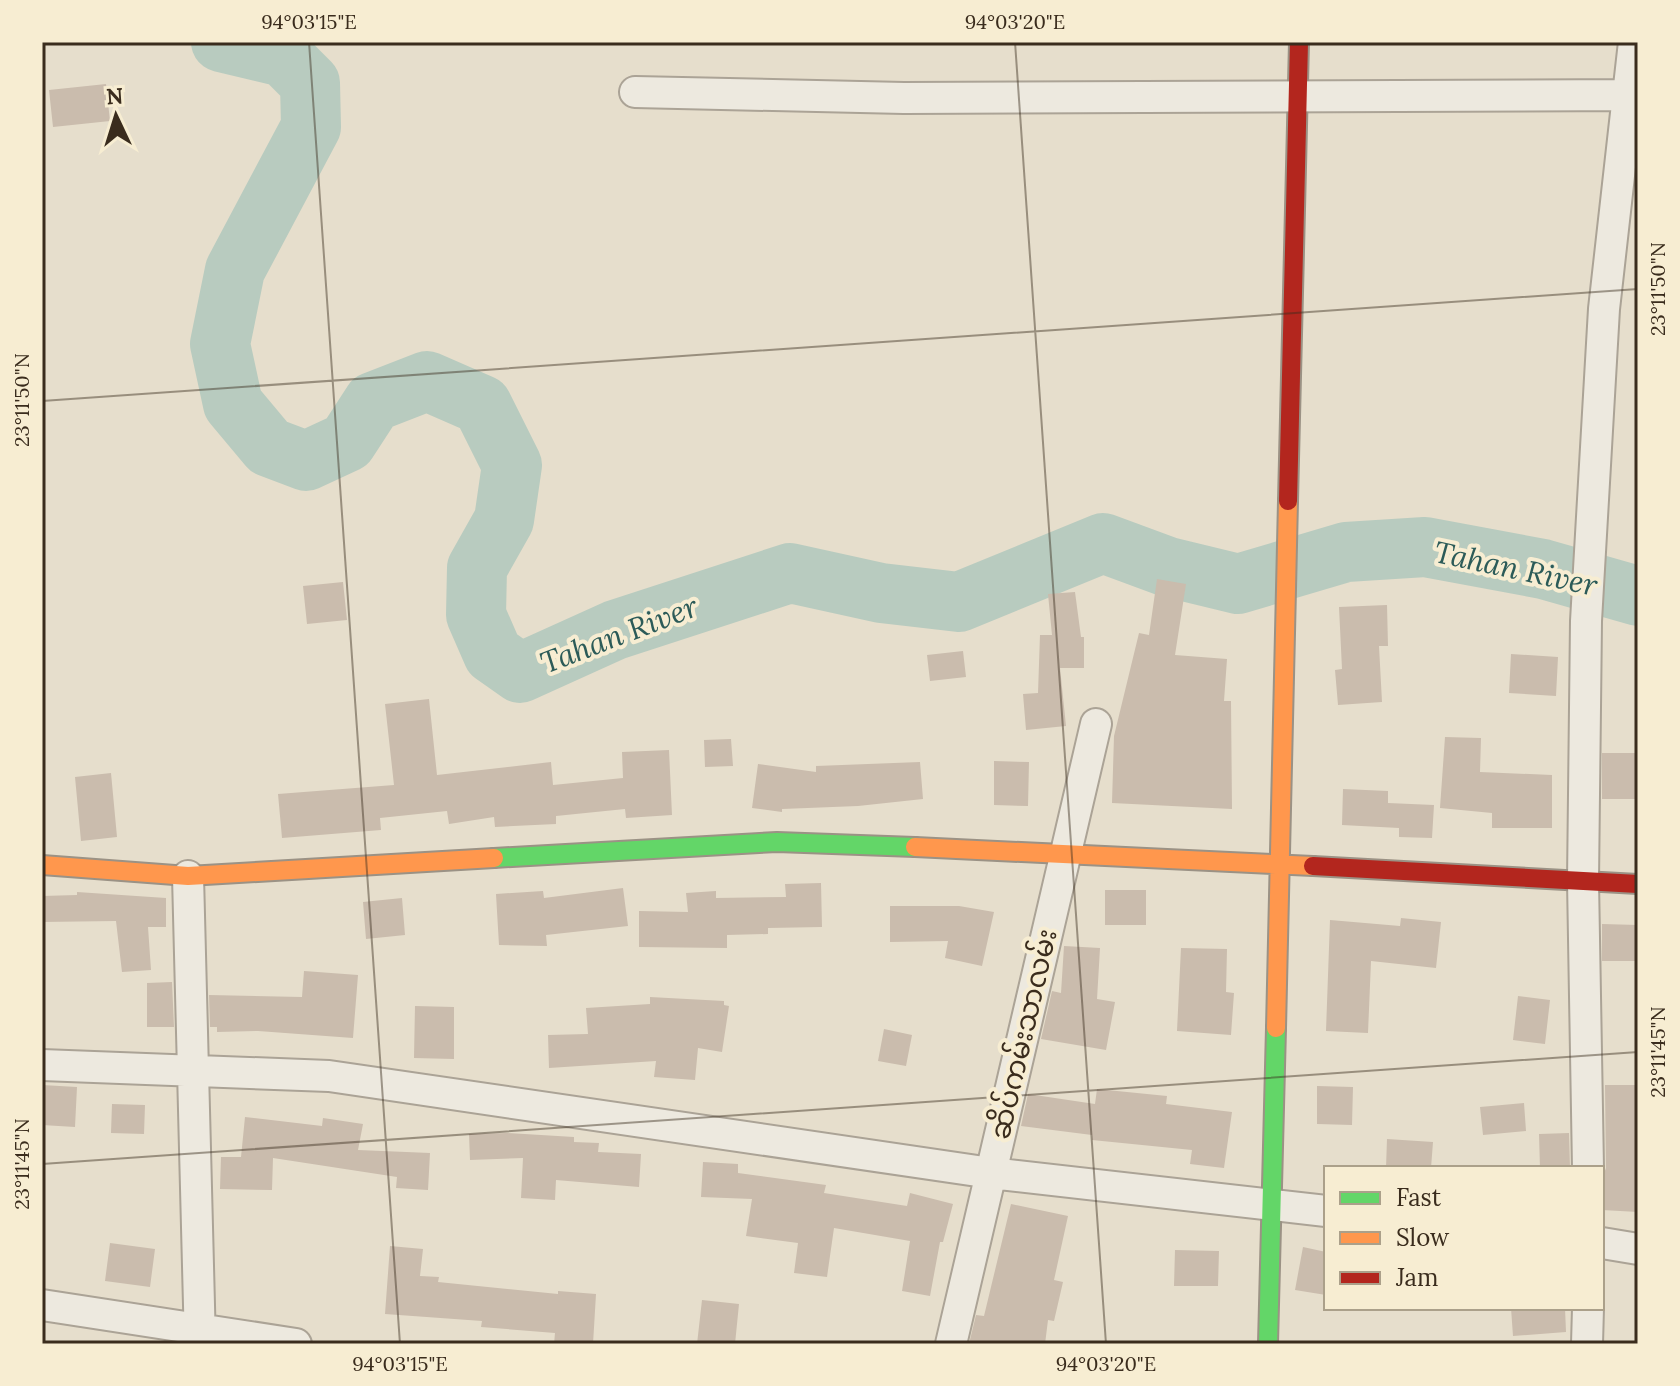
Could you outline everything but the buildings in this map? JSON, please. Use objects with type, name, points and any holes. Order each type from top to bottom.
[{"type":"street","points":[[1268,1344],[1299,42]]},
{"type":"street","points":[[1588,1166],[1583,881],[1586,621],[1604,309],[1633,95],[1634,42]]},
{"type":"street","points":[[635,92],[904,98],[1633,95]]},
{"type":"street","name":"ဆိပ်ကမ်းသာလမ်း","points":[[951,1344],[1096,724]]},
{"type":"street","points":[[42,865],[188,876],[777,842],[1066,852],[1279,867],[1638,884]]},
{"type":"street","points":[[188,876],[200,1337]]},
{"type":"street","points":[[42,1065],[329,1076],[991,1173],[1324,1211]]},
{"type":"street","points":[[1604,1243],[1638,1249]]},
{"type":"street","points":[[42,1305],[200,1337],[296,1344]]},
{"type":"street","points":[[1587,1344],[1588,1310]]},
{"type":"waterway","name":"Tahan River","points":[[221,42],[284,57],[310,83],[311,127],[235,270],[220,344],[233,404],[269,447],[306,461],[347,442],[373,402],[427,381],[482,405],[512,465],[504,520],[477,568],[476,615],[493,654],[520,673],[615,630],[790,573],[881,593],[959,602],[1103,543],[1168,567],[1238,584],[1346,552],[1425,547],[1543,569],[1638,596]]},
{"type":"traffic: fast","points":[[494,858],[777,842],[915,847]]},
{"type":"traffic: fast","points":[[1268,1344],[1276,1028]]},
{"type":"traffic: slow","points":[[1276,1028],[1288,501]]},
{"type":"traffic: slow","points":[[915,847],[1313,866]]},
{"type":"traffic: slow","points":[[42,865],[188,876],[494,858]]},
{"type":"traffic: jam","points":[[1288,501],[1299,42]]},
{"type":"traffic: jam","points":[[1313,866],[1638,884]]}]
